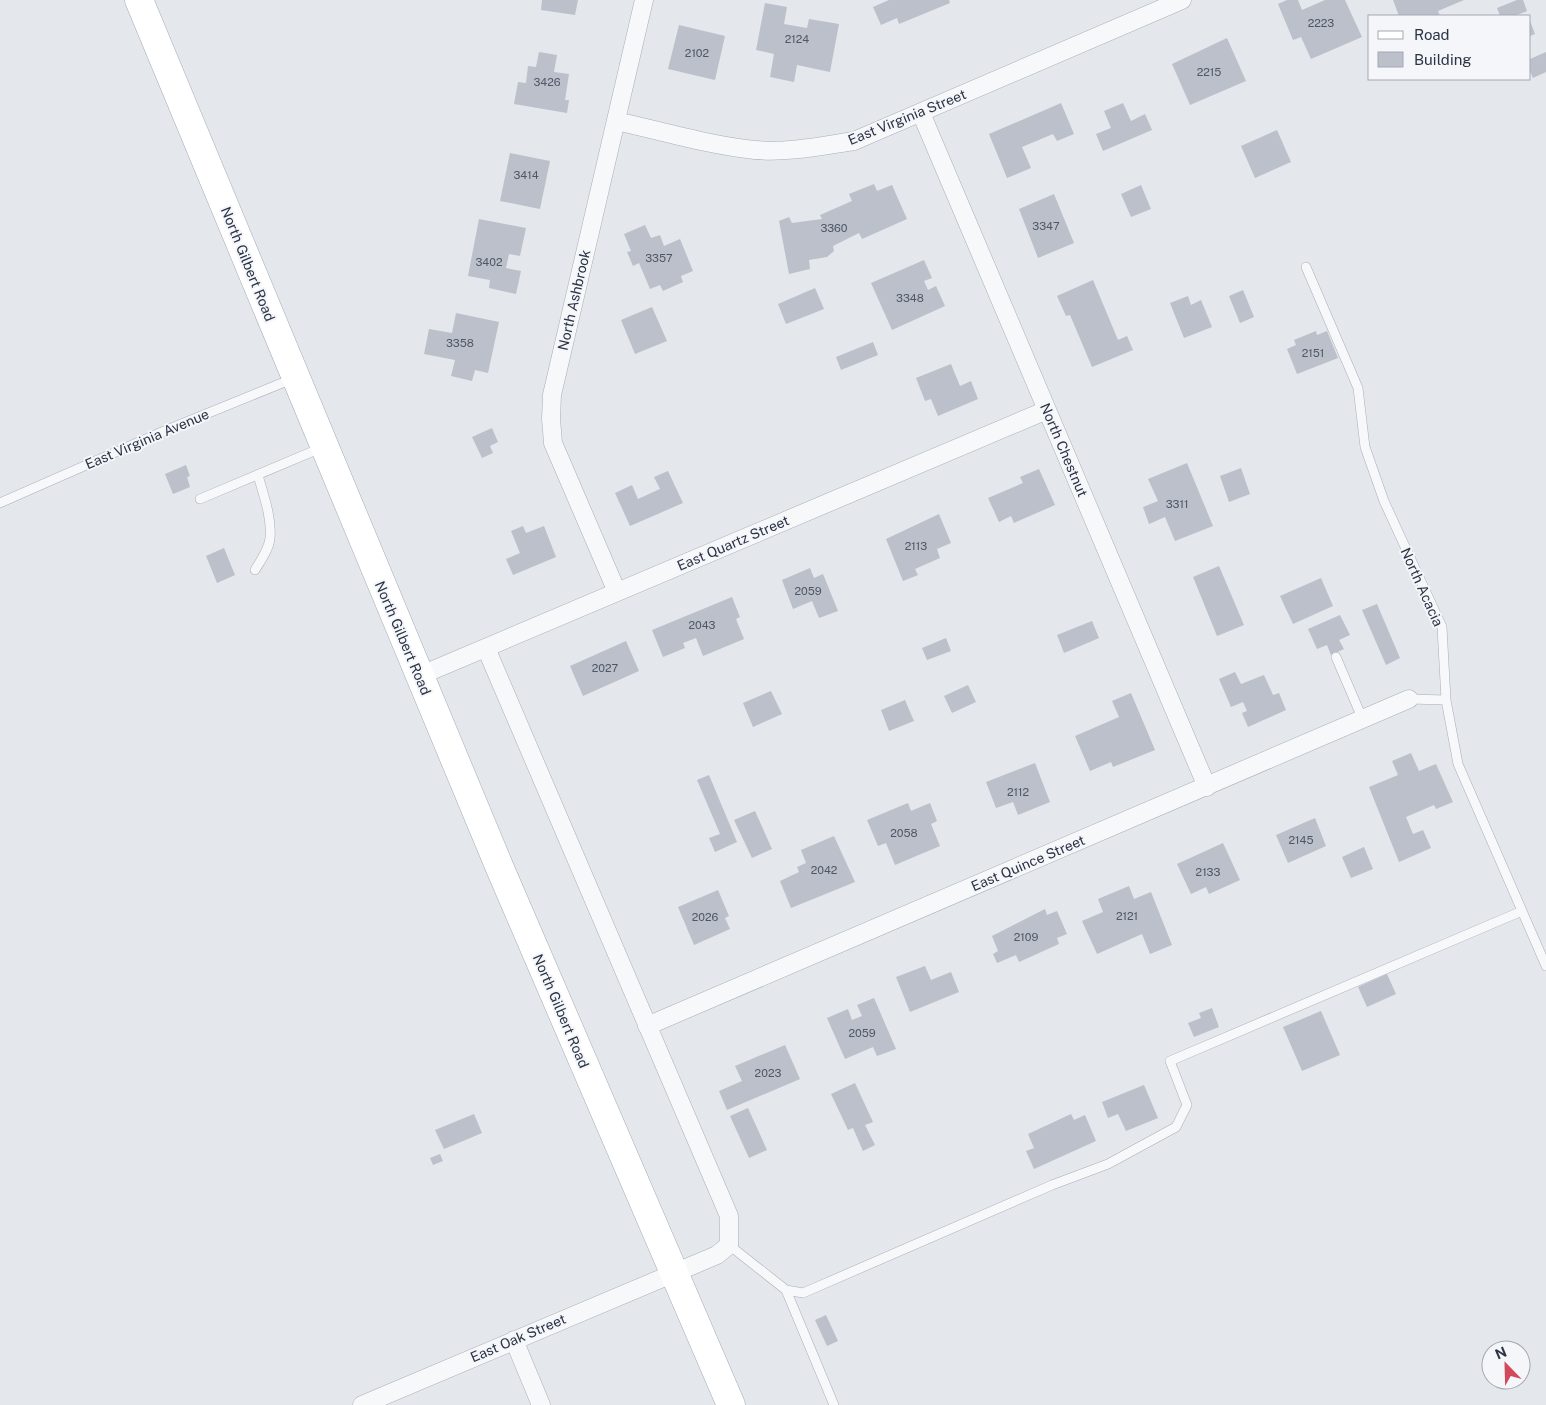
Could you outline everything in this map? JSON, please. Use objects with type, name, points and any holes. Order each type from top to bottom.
[{"type":"main road","name":"North Gilbert Road","points":[[139,0],[419,676],[731,1405]]},
{"type":"street","name":"North Ashbrook","points":[[617,592],[561,465],[553,442],[551,419],[552,395],[644,0]]},
{"type":"street","name":"East Virginia Street","points":[[616,121],[756,150],[803,149],[854,140],[1182,0]]},
{"type":"street","name":"North Chestnut","points":[[921,113],[1207,787]]},
{"type":"street","name":"East Quartz Street","points":[[419,676],[1047,410]]},
{"type":"street","points":[[486,648],[729,1216],[729,1245],[723,1252],[675,1273]]},
{"type":"street","name":"East Quince Street","points":[[648,1026],[1409,700]]},
{"type":"street","name":"East Oak Street","points":[[362,1405],[675,1273]]},
{"type":"street","points":[[514,1340],[541,1405]]},
{"type":"lane","name":"North Acacia","points":[[1306,267],[1358,388],[1365,447],[1384,501],[1442,627],[1446,700],[1458,764],[1546,966]]},
{"type":"lane","name":"East Virginia Avenue","points":[[0,503],[157,434],[295,378]]},
{"type":"lane","points":[[200,499],[324,447]]},
{"type":"lane","points":[[255,570],[267,549],[270,538],[267,511],[258,475]]},
{"type":"lane","points":[[1336,657],[1363,720]]},
{"type":"lane","points":[[1409,700],[1446,700]]},
{"type":"lane","points":[[786,1290],[803,1292],[1052,1185],[1108,1164],[1176,1127],[1187,1105],[1170,1061],[1522,911]]},
{"type":"lane","points":[[729,1245],[786,1290],[834,1405]]},
{"type":"building","points":[[542,0],[578,0],[575,15],[541,10]]},
{"type":"building","points":[[889,0],[949,0],[950,3],[899,24],[897,18],[881,25],[873,7]]},
{"type":"building","points":[[1287,0],[1298,0],[1302,10],[1325,0],[1345,0],[1362,37],[1311,59],[1301,37],[1293,40],[1278,4]]},
{"type":"building","points":[[1393,0],[1464,0],[1438,11],[1440,15],[1399,15]]},
{"type":"building","points":[[1517,0],[1523,0],[1527,11],[1517,15],[1500,15],[1497,8]]},
{"type":"building","points":[[765,3],[787,7],[784,24],[807,28],[809,19],[839,24],[830,72],[797,65],[794,82],[770,77],[774,54],[756,50]]},
{"type":"building","points":[[1531,24],[1535,34],[1531,36]]},
{"type":"building","points":[[679,25],[725,36],[715,80],[668,69]]},
{"type":"building","points":[[1227,38],[1246,81],[1190,105],[1172,64]]},
{"type":"building","points":[[539,52],[557,55],[554,72],[569,74],[565,100],[569,100],[567,113],[514,104],[518,82],[526,83],[528,66],[536,67]]},
{"type":"building","points":[[1546,52],[1546,72],[1533,78],[1531,73],[1531,59]]},
{"type":"building","points":[[1061,103],[1074,134],[1057,141],[1053,134],[1022,147],[1031,168],[1007,178],[989,134]]},
{"type":"building","points":[[1123,103],[1131,121],[1145,114],[1152,130],[1103,151],[1096,134],[1111,128],[1104,111]]},
{"type":"building","points":[[1277,130],[1291,162],[1255,178],[1241,146]]},
{"type":"building","points":[[510,153],[550,161],[540,209],[500,201]]},
{"type":"building","points":[[874,184],[877,191],[892,185],[907,219],[862,239],[859,233],[833,246],[834,251],[827,257],[809,260],[810,269],[789,274],[779,221],[789,217],[792,223],[822,219],[820,215],[852,201],[849,194]]},
{"type":"building","points":[[1141,185],[1151,209],[1131,217],[1121,194]]},
{"type":"building","points":[[1054,194],[1074,243],[1038,258],[1019,209]]},
{"type":"building","points":[[479,219],[526,228],[520,256],[509,254],[506,268],[521,271],[516,294],[489,288],[490,280],[468,276]]},
{"type":"building","points":[[645,225],[651,238],[660,235],[664,246],[680,239],[693,271],[681,276],[683,282],[663,291],[660,285],[650,289],[639,263],[633,266],[627,252],[631,251],[624,234]]},
{"type":"building","points":[[924,260],[932,278],[924,281],[928,290],[936,286],[945,306],[892,330],[871,283]]},
{"type":"building","points":[[1093,280],[1118,340],[1127,336],[1133,350],[1092,367],[1070,315],[1066,316],[1057,296]]},
{"type":"building","points":[[815,288],[824,309],[786,324],[778,304]]},
{"type":"building","points":[[1243,290],[1254,317],[1240,323],[1229,296]]},
{"type":"building","points":[[1188,296],[1191,305],[1201,300],[1212,327],[1184,338],[1170,303]]},
{"type":"building","points":[[652,307],[667,341],[635,354],[621,320]]},
{"type":"building","points":[[456,313],[499,322],[488,373],[475,370],[472,381],[451,376],[455,360],[424,354],[429,329],[452,333]]},
{"type":"building","points":[[1316,331],[1317,335],[1327,331],[1338,358],[1297,374],[1287,349],[1296,345],[1294,340]]},
{"type":"building","points":[[873,342],[878,355],[841,370],[836,357]]},
{"type":"building","points":[[951,364],[960,386],[971,381],[978,399],[938,416],[931,399],[925,401],[916,378]]},
{"type":"building","points":[[492,428],[498,442],[490,446],[493,453],[482,458],[472,437]]},
{"type":"building","points":[[1187,463],[1213,526],[1175,541],[1165,517],[1149,524],[1143,507],[1158,501],[1148,479]]},
{"type":"building","points":[[186,465],[190,476],[187,477],[190,487],[173,494],[165,474]]},
{"type":"building","points":[[1241,468],[1250,494],[1229,502],[1220,476]]},
{"type":"building","points":[[1039,469],[1055,505],[1014,523],[1011,516],[999,522],[988,498],[1023,483],[1020,477]]},
{"type":"building","points":[[668,471],[683,503],[630,526],[615,493],[632,485],[638,499],[660,489],[654,477]]},
{"type":"building","points":[[939,514],[951,543],[937,549],[940,558],[915,569],[918,575],[903,581],[886,539]]},
{"type":"building","points":[[523,526],[526,533],[544,526],[556,557],[513,575],[506,559],[520,553],[511,531]]},
{"type":"building","points":[[224,548],[235,575],[217,583],[206,556]]},
{"type":"building","points":[[1219,566],[1244,625],[1217,636],[1193,577]]},
{"type":"building","points":[[810,568],[814,578],[823,574],[838,611],[819,618],[812,601],[793,609],[782,580]]},
{"type":"building","points":[[1321,578],[1333,606],[1293,624],[1280,596]]},
{"type":"building","points":[[732,597],[740,617],[736,619],[744,639],[703,656],[696,638],[683,643],[685,648],[663,657],[652,630]]},
{"type":"building","points":[[1377,604],[1400,658],[1386,665],[1362,610]]},
{"type":"building","points":[[1340,615],[1350,635],[1339,640],[1344,649],[1331,655],[1327,645],[1317,649],[1308,629]]},
{"type":"building","points":[[1092,621],[1099,638],[1064,653],[1057,635]]},
{"type":"building","points":[[946,638],[951,651],[927,660],[922,648]]},
{"type":"building","points":[[626,641],[639,671],[583,696],[570,666]]},
{"type":"building","points":[[1235,672],[1241,684],[1264,675],[1273,695],[1279,693],[1286,710],[1248,727],[1242,713],[1247,711],[1243,702],[1231,707],[1219,679]]},
{"type":"building","points":[[968,685],[976,702],[952,713],[944,696]]},
{"type":"building","points":[[771,691],[782,714],[753,727],[743,703]]},
{"type":"building","points":[[1131,693],[1155,750],[1113,767],[1111,762],[1090,771],[1075,736],[1119,717],[1112,701]]},
{"type":"building","points":[[905,700],[914,721],[889,731],[881,710]]},
{"type":"building","points":[[1411,753],[1419,771],[1436,764],[1453,802],[1436,809],[1434,805],[1406,817],[1413,834],[1423,830],[1431,848],[1399,862],[1369,787],[1398,775],[1392,761]]},
{"type":"building","points":[[1035,763],[1050,802],[1018,815],[1013,802],[996,808],[986,782]]},
{"type":"building","points":[[709,775],[737,842],[715,852],[709,838],[720,834],[697,780]]},
{"type":"building","points":[[908,803],[911,811],[930,803],[937,821],[931,824],[940,846],[895,865],[886,843],[878,846],[867,820]]},
{"type":"building","points":[[755,811],[772,849],[752,858],[734,820]]},
{"type":"building","points":[[1315,818],[1326,846],[1288,863],[1276,835]]},
{"type":"building","points":[[834,836],[855,882],[791,908],[780,881],[799,872],[797,867],[806,863],[801,850]]},
{"type":"building","points":[[1223,843],[1240,880],[1209,894],[1206,887],[1191,894],[1177,864]]},
{"type":"building","points":[[1364,847],[1373,869],[1351,878],[1342,857]]},
{"type":"building","points":[[1129,886],[1134,899],[1151,892],[1172,945],[1150,954],[1142,934],[1097,954],[1082,921],[1103,912],[1098,899]]},
{"type":"building","points":[[718,890],[729,916],[725,918],[730,929],[694,945],[678,907]]},
{"type":"building","points":[[1045,909],[1047,915],[1057,911],[1067,934],[1057,938],[1059,944],[1019,962],[1016,955],[997,963],[993,954],[998,951],[992,936]]},
{"type":"building","points":[[925,966],[931,980],[951,972],[959,992],[910,1012],[896,977]]},
{"type":"building","points":[[1387,974],[1396,994],[1367,1007],[1358,987]]},
{"type":"building","points":[[874,998],[896,1049],[877,1056],[873,1047],[845,1059],[827,1018],[848,1009],[852,1020],[862,1016],[857,1005]]},
{"type":"building","points":[[1212,1008],[1219,1027],[1194,1037],[1188,1023],[1201,1018],[1199,1013]]},
{"type":"building","points":[[1321,1011],[1340,1055],[1302,1071],[1283,1027]]},
{"type":"building","points":[[785,1045],[800,1079],[727,1110],[719,1091],[742,1081],[735,1066]]},
{"type":"building","points":[[855,1083],[873,1122],[865,1125],[875,1145],[863,1151],[853,1128],[848,1130],[831,1094]]},
{"type":"building","points":[[1144,1085],[1158,1118],[1126,1131],[1118,1114],[1108,1118],[1102,1102]]},
{"type":"building","points":[[748,1108],[767,1150],[749,1158],[730,1116]]},
{"type":"building","points":[[474,1114],[482,1133],[444,1149],[435,1130]]},
{"type":"building","points":[[1071,1114],[1074,1120],[1085,1115],[1096,1141],[1034,1169],[1026,1151],[1034,1148],[1028,1134]]},
{"type":"building","points":[[440,1154],[443,1161],[433,1165],[430,1158]]},
{"type":"building","points":[[826,1315],[838,1341],[827,1346],[815,1320]]}]
